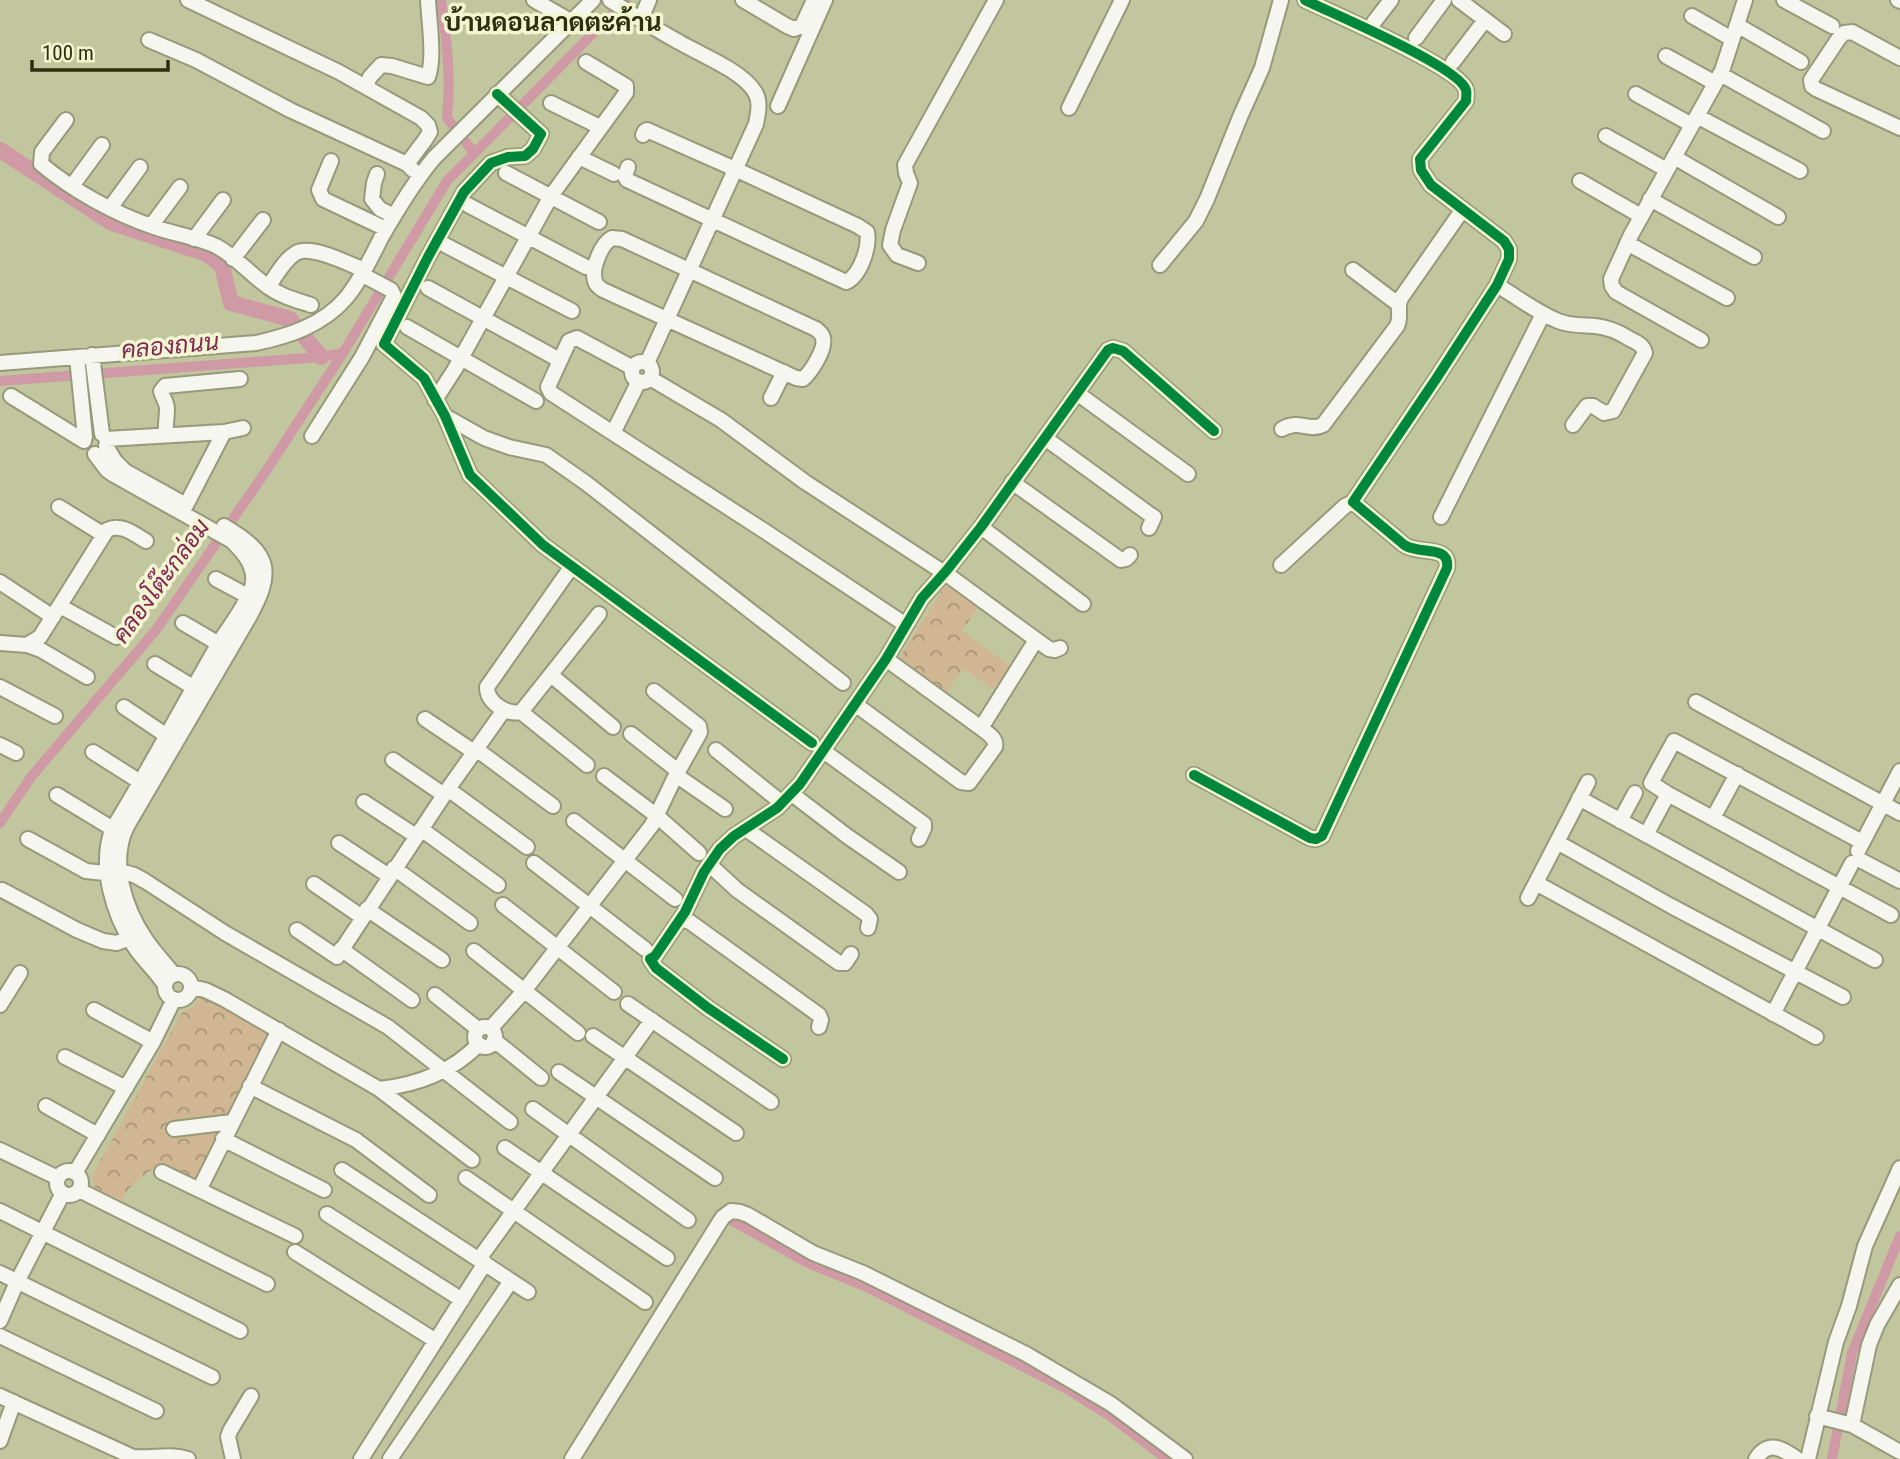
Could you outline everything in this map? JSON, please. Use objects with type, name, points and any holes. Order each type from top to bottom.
[{"type":"street","points":[[188,0],[366,86],[421,118],[428,125],[430,132],[407,164]]},
{"type":"street","points":[[366,86],[381,65],[428,76],[428,0]]},
{"type":"street","points":[[534,0],[572,22]]},
{"type":"street","points":[[0,363],[77,361],[257,343],[286,336],[311,325],[332,312],[346,298],[419,175],[433,158],[499,96],[593,0]]},
{"type":"street","points":[[610,0],[737,75],[755,93],[759,109],[735,169],[613,433]]},
{"type":"street","points":[[641,19],[649,0]]},
{"type":"street","points":[[743,0],[794,29],[802,26],[814,0]]},
{"type":"street","points":[[778,106],[825,0]]},
{"type":"street","points":[[918,264],[897,255],[890,245],[892,230],[910,183],[905,165],[996,0]]},
{"type":"street","points":[[1069,107],[1122,0]]},
{"type":"street","points":[[1160,265],[1196,220],[1207,199],[1262,68],[1281,0]]},
{"type":"street","points":[[1281,565],[1345,506],[1353,502],[1497,285],[1509,259],[1509,249],[1504,241],[1431,185],[1420,170],[1420,159],[1466,101],[1466,90],[1462,83],[1438,65],[1388,38],[1305,0]]},
{"type":"street","points":[[1374,22],[1391,0]]},
{"type":"street","points":[[1416,38],[1444,0]]},
{"type":"street","points":[[1459,0],[1504,34]]},
{"type":"street","points":[[1702,340],[1616,292],[1611,279],[1650,199],[1718,78],[1745,0]]},
{"type":"street","points":[[1784,0],[1832,26]]},
{"type":"street","points":[[1692,16],[1801,62]]},
{"type":"street","points":[[1452,62],[1486,20]]},
{"type":"street","points":[[1900,58],[1852,32],[1844,33],[1811,80],[1816,89],[1900,128]]},
{"type":"street","points":[[149,40],[196,60],[289,110],[407,164],[419,175]]},
{"type":"street","points":[[1666,56],[1718,78],[1823,131]]},
{"type":"street","points":[[435,400],[551,196],[625,93],[626,86],[586,62]]},
{"type":"street","points":[[1636,94],[1800,171]]},
{"type":"street","points":[[499,96],[541,134],[533,149],[524,156],[508,157],[491,163],[464,192],[384,344],[424,379],[445,416],[470,475],[543,545],[921,821],[925,826],[919,839]]},
{"type":"street","points":[[551,103],[600,127]]},
{"type":"street","points":[[66,120],[42,152],[41,164],[110,208],[151,226],[215,246],[281,295],[311,305]]},
{"type":"street","points":[[628,167],[625,176],[627,180],[846,282],[855,276],[868,247],[867,232],[858,226],[647,130],[643,135]]},
{"type":"street","points":[[1606,136],[1778,217]]},
{"type":"street","points":[[72,186],[102,145]]},
{"type":"street","points":[[579,158],[614,174]]},
{"type":"street","points":[[331,162],[319,190],[323,199],[390,223]]},
{"type":"street","points":[[110,208],[140,167]]},
{"type":"street","points":[[506,173],[599,222]]},
{"type":"street","points":[[377,174],[372,199],[390,223]]},
{"type":"street","points":[[1580,181],[1641,216]]},
{"type":"street","points":[[151,226],[180,187]]},
{"type":"street","points":[[1650,199],[1754,257]]},
{"type":"street","points":[[194,239],[223,200]]},
{"type":"street","points":[[468,205],[586,267]]},
{"type":"street","points":[[1398,304],[1463,209]]},
{"type":"street","points":[[233,258],[263,220]]},
{"type":"street","points":[[612,238],[622,239],[816,329],[824,340],[821,352],[807,377],[803,379],[667,318],[597,286],[594,280],[601,249],[606,241],[612,238]]},
{"type":"street","points":[[1627,243],[1727,298]]},
{"type":"street","points":[[445,245],[572,311]]},
{"type":"street","points":[[268,287],[295,254],[302,250],[312,250],[363,272],[391,290],[394,296],[362,357],[312,436]]},
{"type":"street","points":[[1282,429],[1298,424],[1316,428],[1323,425],[1397,326],[1400,316],[1398,304],[1353,270]]},
{"type":"street","points":[[1497,285],[1543,314],[1572,325],[1609,328],[1640,344],[1646,353],[1613,411],[1609,413],[1587,406],[1573,425]]},
{"type":"street","points":[[428,288],[554,357]]},
{"type":"street","points":[[1441,517],[1543,314]]},
{"type":"street","points":[[407,327],[536,401]]},
{"type":"street","points":[[906,625],[551,393],[549,383],[569,341],[577,338],[721,420],[805,482],[944,572],[1049,649],[1060,648]]},
{"type":"street","points":[[783,1059],[717,1014],[650,960],[681,919],[713,858],[727,842],[787,798],[817,746],[855,704],[886,659],[922,598],[981,527],[1108,350],[1118,348],[1214,431]]},
{"type":"street","points":[[92,359],[102,443]]},
{"type":"street","points":[[77,361],[85,439]]},
{"type":"street","points":[[771,398],[784,372]]},
{"type":"street","points":[[166,435],[167,407],[161,391],[165,386],[240,379]]},
{"type":"street","points":[[1077,393],[1188,474]]},
{"type":"street","points":[[11,396],[85,439]]},
{"type":"street","points":[[81,402],[97,400]]},
{"type":"street","points":[[445,416],[484,438],[545,455],[586,483],[843,683]]},
{"type":"street","points":[[102,443],[243,428]]},
{"type":"street","points":[[85,439],[92,432],[125,471],[235,538],[253,572],[253,599],[145,785],[113,829],[108,844],[114,872],[126,898],[136,936],[169,980],[167,994],[174,999],[186,997],[191,987],[185,976],[182,974],[169,980]]},
{"type":"street","points":[[184,509],[224,432]]},
{"type":"street","points":[[1045,438],[1154,517],[1149,528]]},
{"type":"street","points":[[1013,482],[1121,560],[1130,555]]},
{"type":"street","points":[[1194,775],[1310,838],[1317,839],[1322,836],[1447,568],[1448,560],[1445,555],[1436,551],[1411,548],[1402,543],[1353,502]]},
{"type":"street","points":[[59,507],[104,535]]},
{"type":"street","points":[[27,645],[40,637],[107,530],[115,526],[121,527],[146,541]]},
{"type":"street","points":[[981,527],[1083,604]]},
{"type":"street","points":[[572,566],[487,687],[487,694],[492,701],[504,710],[515,714],[522,712],[599,614]]},
{"type":"street","points":[[216,579],[253,599]]},
{"type":"street","points":[[0,582],[56,612],[116,637]]},
{"type":"street","points":[[114,872],[120,857],[122,837],[167,736],[200,691],[219,644],[253,599]]},
{"type":"street","points":[[183,622],[219,644]]},
{"type":"street","points":[[981,728],[1036,640]]},
{"type":"street","points":[[0,643],[27,645],[40,650],[87,677]]},
{"type":"street","points":[[855,704],[961,782],[969,783],[995,747],[994,738],[886,659]]},
{"type":"street","points":[[155,664],[200,691]]},
{"type":"street","points":[[551,675],[613,727]]},
{"type":"street","points":[[0,687],[55,716]]},
{"type":"street","points":[[379,1089],[418,1082],[464,1059],[479,1044],[489,1046],[488,1033],[524,991],[657,816],[700,732],[699,726],[654,691]]},
{"type":"street","points":[[1696,702],[1900,813]]},
{"type":"street","points":[[124,707],[167,736]]},
{"type":"street","points":[[297,930],[337,957],[418,833],[504,710]]},
{"type":"street","points":[[522,712],[587,765]]},
{"type":"street","points":[[425,719],[475,750],[553,806]]},
{"type":"street","points":[[631,734],[725,809]]},
{"type":"street","points":[[1891,915],[1651,783],[1674,741],[1737,774],[1900,881]]},
{"type":"street","points":[[0,745],[16,753]]},
{"type":"street","points":[[716,750],[900,872]]},
{"type":"street","points":[[93,752],[145,785]]},
{"type":"street","points":[[393,760],[527,847]]},
{"type":"street","points":[[1773,1014],[1900,771]]},
{"type":"street","points":[[1713,817],[1737,774]]},
{"type":"street","points":[[604,776],[657,816],[699,853]]},
{"type":"street","points":[[1528,898],[1588,782]]},
{"type":"street","points":[[1620,821],[1635,793]]},
{"type":"street","points":[[1646,835],[1668,794]]},
{"type":"street","points":[[57,795],[113,829]]},
{"type":"street","points":[[1579,798],[1875,960]]},
{"type":"street","points":[[364,802],[498,885]]},
{"type":"street","points":[[574,821],[674,899]]},
{"type":"street","points":[[746,829],[866,914],[870,919],[868,928]]},
{"type":"street","points":[[28,839],[86,871],[134,875],[225,933],[380,1022],[510,1122]]},
{"type":"street","points":[[1556,842],[1843,997]]},
{"type":"street","points":[[339,843],[392,872],[470,922]]},
{"type":"street","points":[[534,863],[645,949]]},
{"type":"street","points":[[710,865],[737,890],[839,963],[845,963],[851,954]]},
{"type":"street","points":[[1536,883],[1816,1037]]},
{"type":"street","points":[[314,884],[442,960]]},
{"type":"street","points":[[2,890],[93,938],[117,943],[136,936]]},
{"type":"street","points":[[503,905],[614,992]]},
{"type":"street","points":[[681,919],[690,922],[820,1015],[819,1027]]},
{"type":"street","points":[[341,950],[412,1000]]},
{"type":"street","points":[[474,951],[578,1033]]},
{"type":"street","points":[[0,1005],[20,972]]},
{"type":"street","points":[[191,987],[213,993],[379,1089],[472,1160]]},
{"type":"street","points":[[435,995],[488,1033],[541,1078]]},
{"type":"street","points":[[75,1173],[153,1042],[174,999]]},
{"type":"street","points":[[628,1004],[771,1102]]},
{"type":"street","points":[[94,1010],[153,1042]]},
{"type":"street","points":[[361,1459],[462,1300],[482,1261],[514,1211],[652,1020]]},
{"type":"street","points":[[199,1190],[279,1030]]},
{"type":"street","points":[[593,1036],[736,1133]]},
{"type":"street","points":[[65,1057],[126,1088]]},
{"type":"street","points":[[559,1072],[715,1178]]},
{"type":"street","points":[[250,1086],[356,1140],[429,1195]]},
{"type":"street","points":[[46,1106],[98,1135]]},
{"type":"street","points":[[533,1109],[688,1220]]},
{"type":"street","points":[[174,1129],[232,1122]]},
{"type":"street","points":[[223,1139],[324,1189]]},
{"type":"street","points":[[505,1148],[667,1258]]},
{"type":"street","points":[[0,1150],[58,1178]]},
{"type":"street","points":[[1808,1459],[1821,1417],[1836,1342],[1865,1246],[1900,1168]]},
{"type":"street","points":[[342,1170],[528,1292]]},
{"type":"street","points":[[162,1172],[295,1237]]},
{"type":"street","points":[[58,1178],[64,1173],[75,1173],[80,1179],[79,1190]]},
{"type":"street","points":[[58,1178],[58,1186],[63,1193],[72,1194],[79,1190]]},
{"type":"street","points":[[466,1178],[645,1303]]},
{"type":"street","points":[[79,1190],[267,1284]]},
{"type":"street","points":[[0,1321],[63,1193]]},
{"type":"street","points":[[0,1211],[240,1331]]},
{"type":"street","points":[[572,1459],[719,1223],[729,1212],[735,1211],[748,1215],[813,1253],[863,1273],[1026,1353],[1111,1404],[1185,1459]]},
{"type":"street","points":[[327,1214],[462,1300]]},
{"type":"street","points":[[295,1252],[436,1340]]},
{"type":"street","points":[[0,1273],[212,1377]]},
{"type":"street","points":[[390,1459],[511,1281]]},
{"type":"street","points":[[1848,1424],[1871,1339],[1900,1285]]},
{"type":"street","points":[[0,1336],[156,1411]]},
{"type":"street","points":[[233,1459],[228,1437],[251,1396]]},
{"type":"street","points":[[0,1441],[7,1399],[133,1457],[143,1459],[177,1455],[188,1459]]},
{"type":"street","points":[[1821,1417],[1848,1424],[1900,1452]]},
{"type":"street","points":[[1756,1459],[1760,1452],[1771,1447],[1797,1459]]},
{"type":"green space","points":[[945,586],[956,590],[978,607],[962,631],[1011,667],[993,689],[963,669],[945,694],[898,660]]},
{"type":"green space","points":[[201,997],[208,998],[283,1041],[203,1191],[163,1172],[149,1171],[129,1188],[122,1200],[95,1188],[92,1176],[183,1011],[194,1006]]},
{"type":"waterway","points":[[441,0],[448,59],[447,118],[474,153]]},
{"type":"waterway","name":"คลองโต๊ะกล่อม","points":[[0,823],[31,777],[156,630],[266,471],[343,353],[447,181],[626,0]]},
{"type":"waterway","points":[[0,150],[112,223],[207,254],[222,266],[231,303],[290,319],[321,357]]},
{"type":"waterway","name":"คลองถนน","points":[[0,381],[321,357],[343,353]]},
{"type":"waterway","points":[[734,1222],[808,1263],[865,1286],[1069,1390],[1110,1416],[1167,1459]]},
{"type":"waterway","points":[[1832,1459],[1852,1353],[1900,1236]]},
{"type":"cycle path","points":[[1194,775],[1310,838],[1322,836],[1447,568],[1447,561],[1441,554],[1405,545],[1353,502],[1497,285],[1509,259],[1509,249],[1504,241],[1431,185],[1421,170],[1420,159],[1466,101],[1466,90],[1442,68],[1419,55],[1305,0]]},
{"type":"cycle path","points":[[497,94],[541,134],[533,149],[525,156],[508,157],[491,163],[464,192],[384,344],[424,378],[445,416],[470,475],[543,545],[812,743]]},
{"type":"cycle path","points":[[783,1059],[708,1008],[656,968],[650,959],[655,956],[685,912],[704,872],[720,849],[734,836],[777,808],[800,784],[886,659],[922,598],[981,527],[1108,350],[1113,348],[1123,351],[1214,431]]},
{"type":"district","name":"บ้านดอนลาดตะค้าน","points":[[553,22]]}]
